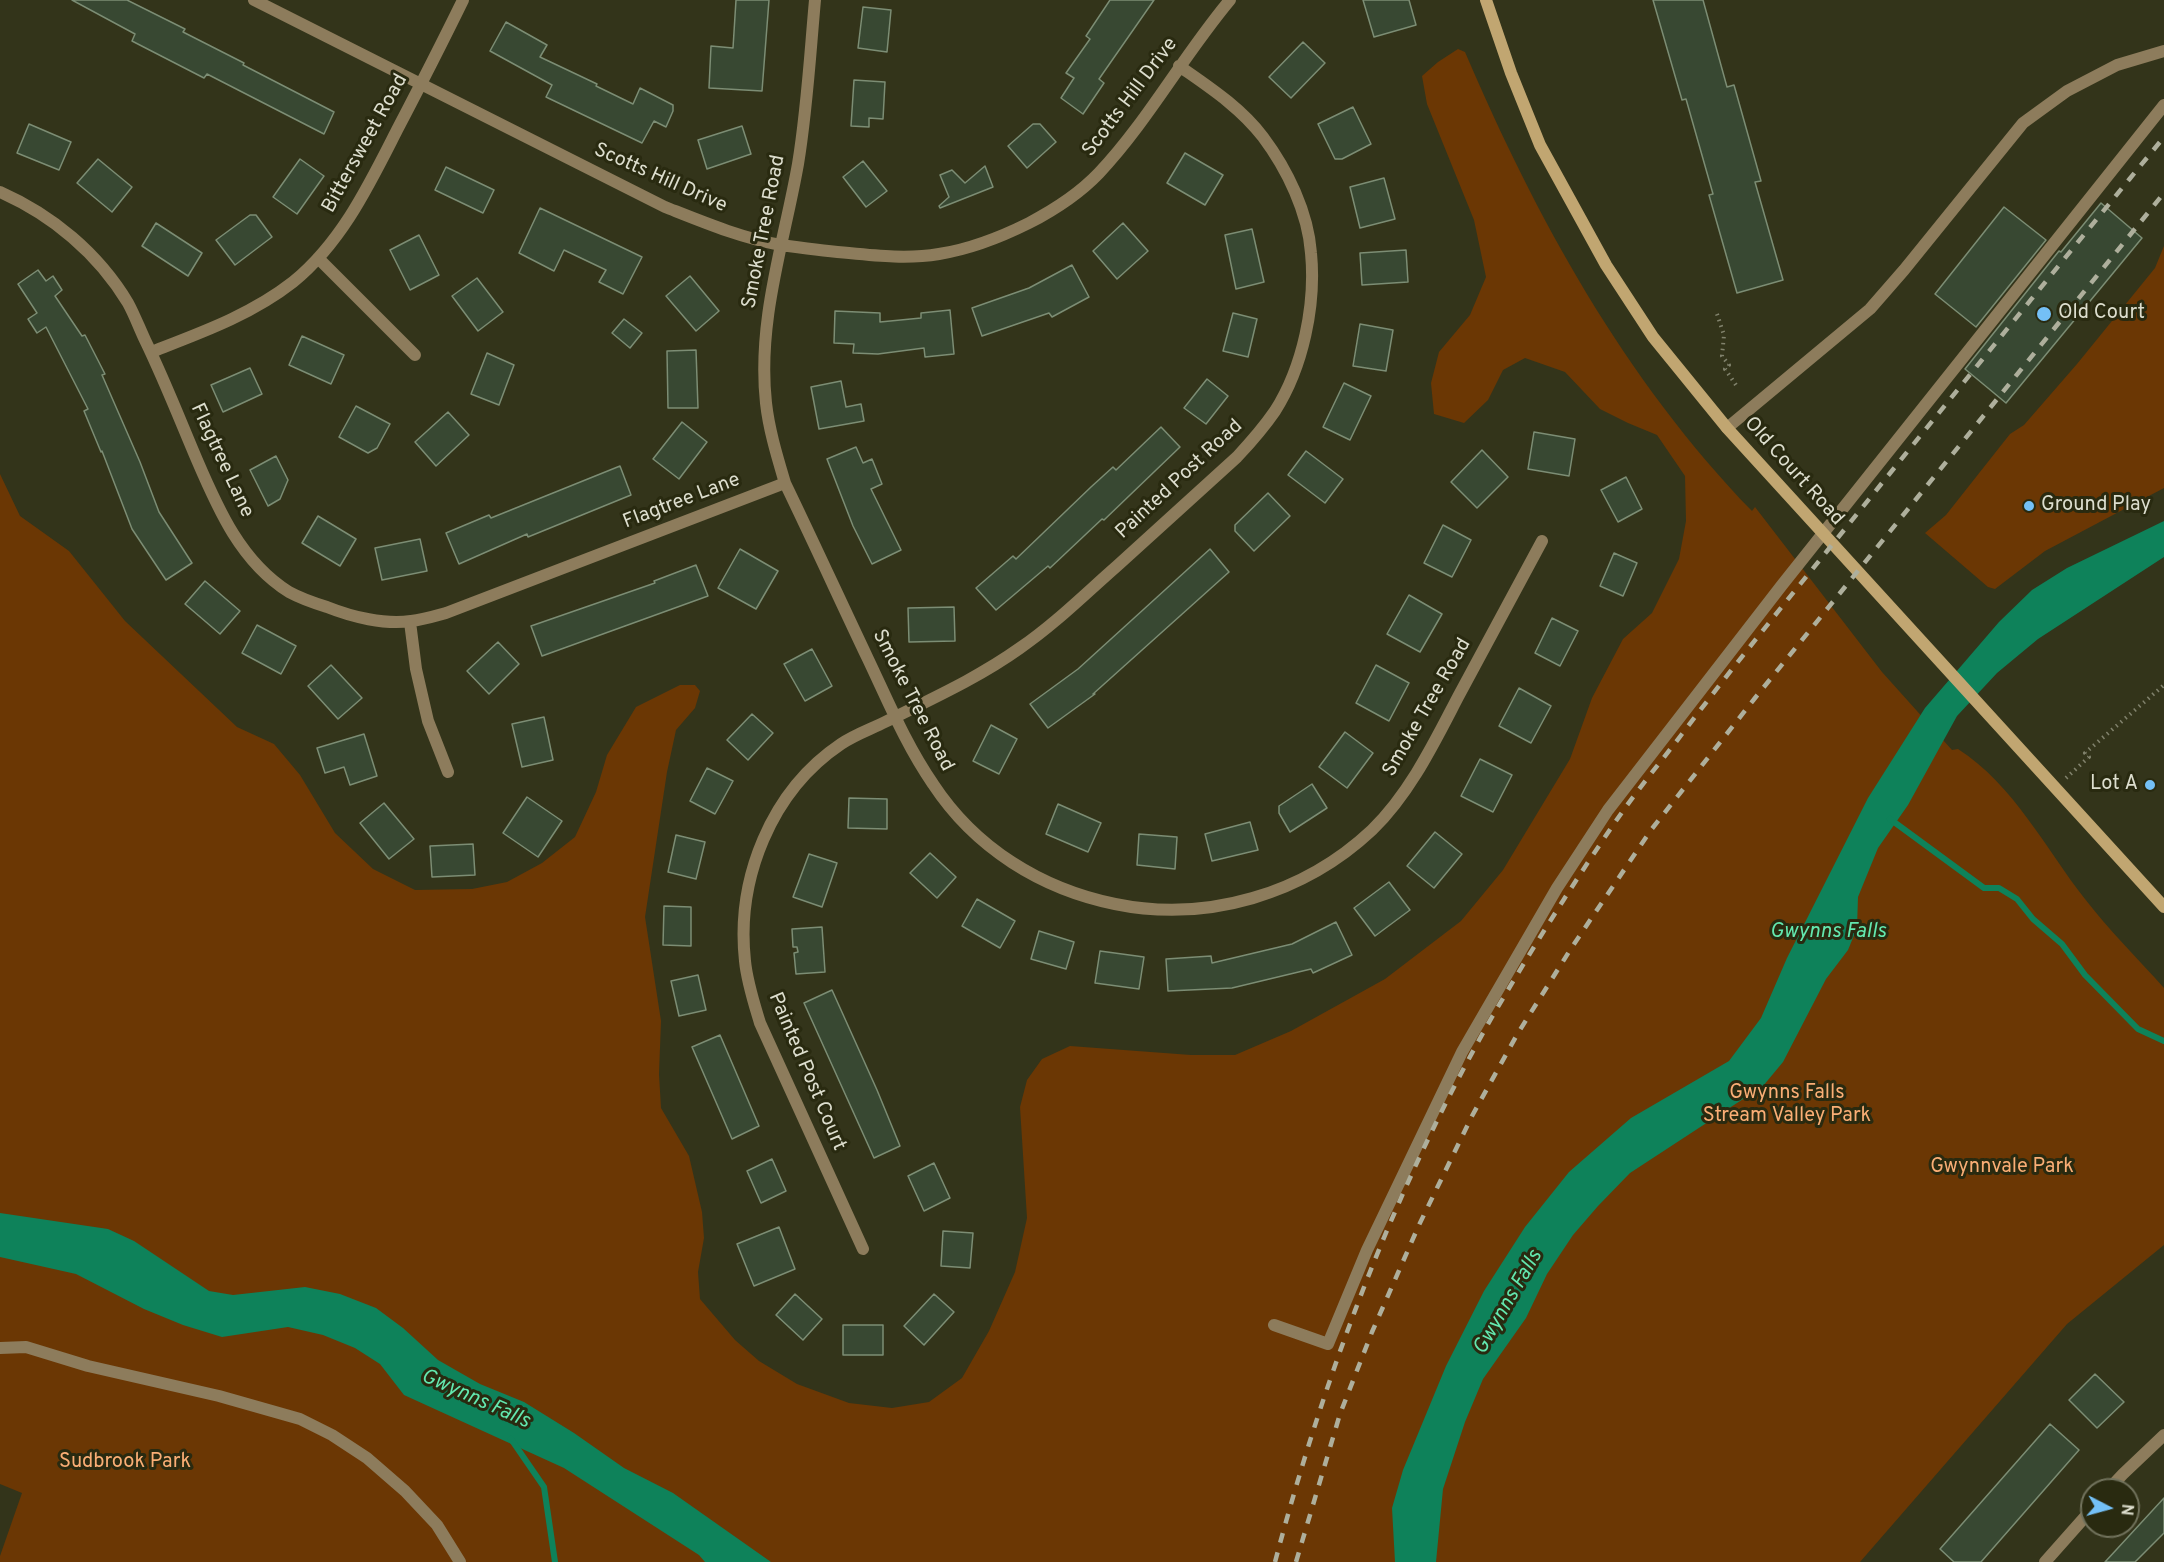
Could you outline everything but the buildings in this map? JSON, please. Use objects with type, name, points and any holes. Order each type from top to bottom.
[{"type":"main road","name":"Old Court Road","points":[[1486,0],[1511,74],[1540,145],[1606,265],[1653,337],[1727,428],[2164,907]]},
{"type":"street","name":"Scotts Hill Drive","points":[[254,0],[665,207],[705,223],[780,244],[874,256],[907,257],[939,254],[971,247],[1008,234],[1059,206],[1098,175],[1125,144],[1179,66],[1230,0]]},
{"type":"street","name":"Bittersweet Road","points":[[151,352],[229,321],[262,303],[293,282],[318,258],[341,230],[365,193],[463,0]]},
{"type":"street","name":"Smoke Tree Road","points":[[814,0],[805,118],[798,165],[780,244],[769,308],[764,360],[766,403],[773,442],[785,483],[895,717],[933,785],[955,813],[991,847],[1014,864],[1050,884],[1097,900],[1125,906],[1172,909],[1214,908],[1294,884],[1333,861],[1372,829],[1405,790],[1430,750],[1542,541]]},
{"type":"street","points":[[1727,428],[1870,309],[2023,123],[2067,91],[2117,65],[2164,51]]},
{"type":"street","name":"Painted Post Road","points":[[895,717],[967,682],[1019,649],[1058,619],[1237,457],[1276,410],[1291,380],[1302,346],[1311,286],[1311,252],[1304,217],[1283,168],[1262,136],[1240,111],[1179,66]]},
{"type":"street","points":[[1274,1325],[1328,1344],[1367,1250],[1462,1052],[1557,888],[1608,810],[1782,585],[2164,105]]},
{"type":"street","name":"Flagtree Lane","points":[[0,192],[26,203],[57,224],[106,272],[128,303],[229,529],[261,567],[289,592],[340,612],[377,620],[410,622],[446,613],[785,483]]},
{"type":"street","points":[[318,258],[415,355]]},
{"type":"street","points":[[410,622],[416,669],[428,721],[448,772]]},
{"type":"street","name":"Painted Post Court","points":[[863,1249],[760,1023],[751,994],[745,961],[744,925],[748,887],[757,851],[774,817],[793,789],[814,765],[842,743],[895,717]]},
{"type":"street","points":[[0,1348],[26,1347],[88,1366],[219,1396],[300,1419],[332,1435],[375,1464],[437,1525],[460,1562]]},
{"type":"street","points":[[2119,1478],[2164,1436]]},
{"type":"street","points":[[2045,1562],[2080,1523]]},
{"type":"path","points":[[1717,314],[1724,335],[1722,356],[1729,364],[1725,369],[1736,385]]},
{"type":"path","points":[[2076,768],[2089,757],[2085,753],[2164,685]]},
{"type":"green space","name":"Gwynns Falls Stream Valley Park","points":[[1458,49],[1465,52],[1522,175],[1554,236],[1624,352],[1664,407],[1706,460],[1752,511],[1755,507],[1882,672],[1952,750],[1958,749],[1996,780],[2027,818],[2094,911],[2164,988],[2164,1245],[2067,1324],[1860,1562],[0,1562],[0,1556],[22,1493],[0,1484],[0,474],[20,516],[69,551],[125,621],[237,727],[274,744],[300,775],[335,833],[373,869],[415,890],[472,889],[507,882],[542,863],[575,837],[596,792],[607,755],[636,707],[680,685],[695,685],[700,691],[695,708],[676,730],[667,772],[645,917],[661,1021],[659,1074],[661,1108],[689,1156],[702,1212],[704,1238],[698,1272],[700,1299],[735,1340],[759,1361],[797,1384],[849,1403],[892,1408],[929,1402],[962,1378],[989,1331],[1015,1272],[1027,1218],[1020,1107],[1027,1080],[1042,1059],[1070,1046],[1191,1055],[1235,1055],[1291,1031],[1385,979],[1461,921],[1503,870],[1570,759],[1592,698],[1623,639],[1652,613],[1679,559],[1686,521],[1685,476],[1657,435],[1600,409],[1565,372],[1525,358],[1503,370],[1488,400],[1464,423],[1434,414],[1431,383],[1439,352],[1470,315],[1486,277],[1474,220],[1427,104],[1422,76]]},
{"type":"green space","points":[[2164,246],[2164,488],[2045,551],[1995,589],[1988,587],[1925,533],[1946,515],[2010,434],[2024,425],[2077,364],[2155,268]]},
{"type":"water","name":"Gwynns Falls","points":[[2164,521],[2164,557],[2038,639],[1997,673],[1957,716],[1908,805],[1878,848],[1858,897],[1857,928],[1848,950],[1826,979],[1783,1062],[1763,1086],[1630,1173],[1573,1235],[1547,1274],[1526,1318],[1483,1379],[1465,1422],[1443,1489],[1436,1562],[1395,1562],[1392,1508],[1403,1470],[1446,1366],[1484,1291],[1525,1227],[1569,1172],[1631,1118],[1729,1061],[1761,1018],[1787,958],[1868,798],[1925,708],[1999,622],[2032,590],[2067,568]]},
{"type":"water","name":"Gwynns Falls","points":[[0,1213],[108,1229],[134,1241],[209,1291],[233,1295],[305,1287],[340,1294],[376,1308],[403,1328],[438,1360],[480,1384],[524,1402],[624,1468],[673,1493],[771,1562],[705,1562],[699,1555],[564,1468],[404,1395],[380,1364],[355,1348],[323,1335],[288,1327],[222,1337],[183,1325],[144,1309],[76,1274],[0,1257]]},
{"type":"waterway","points":[[1890,819],[1984,888],[1999,888],[2017,899],[2033,919],[2062,944],[2085,975],[2138,1029],[2164,1041]]},
{"type":"waterway","points":[[511,1439],[544,1487],[555,1562]]},
{"type":"railway","points":[[1275,1562],[1316,1421],[1340,1351],[1394,1214],[1457,1081],[1492,1017],[1540,938],[1625,808],[1720,685],[2164,137]]},
{"type":"railway","points":[[1296,1562],[1340,1414],[1372,1332],[1419,1225],[1472,1116],[1518,1033],[1572,947],[1651,830],[2164,193]]},
{"type":"place","name":"Old Court","points":[[2044,314]]},
{"type":"place","name":"Ground Play","points":[[2029,506]]},
{"type":"place","name":"Lot A","points":[[2150,785]]},
{"type":"park label","name":"Gwynnvale Park","points":[[2002,1168]]},
{"type":"park label","name":"Sudbrook Park","points":[[125,1463]]}]
